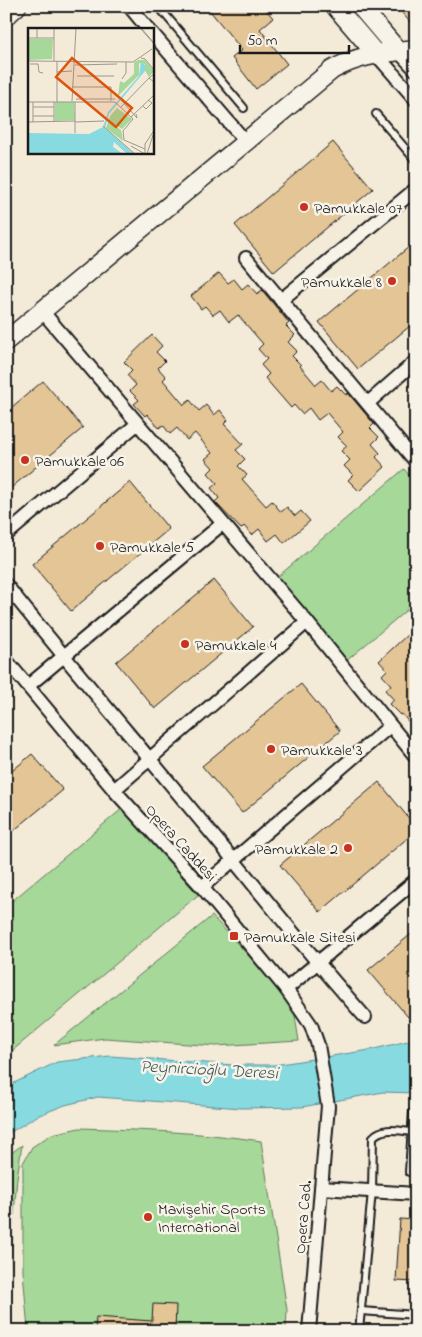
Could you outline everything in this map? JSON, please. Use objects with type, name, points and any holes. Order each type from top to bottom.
[{"type":"street","points":[[6,16],[17,6]]},
{"type":"street","points":[[129,6],[147,28]]},
{"type":"street","points":[[336,6],[416,100]]},
{"type":"street","points":[[360,6],[407,50],[416,70]]},
{"type":"street","points":[[154,35],[245,141]]},
{"type":"street","points":[[6,341],[332,70],[348,61],[376,54],[407,50]]},
{"type":"street","points":[[281,300],[416,188]]},
{"type":"street","points":[[246,258],[416,462]]},
{"type":"street","points":[[42,311],[307,622],[416,757]]},
{"type":"street","points":[[368,403],[416,361]]},
{"type":"street","points":[[6,535],[137,424]]},
{"type":"street","points":[[28,686],[222,524]]},
{"type":"street","points":[[6,585],[317,963],[365,1017]]},
{"type":"street","points":[[114,790],[307,622]]},
{"type":"street","name":"Opera Caddesi","points":[[6,660],[114,790],[202,887],[286,989],[311,1025],[320,1054]]},
{"type":"street","points":[[202,887],[390,726]]},
{"type":"street","points":[[286,989],[416,880]]},
{"type":"street","name":"Opera Cad.","points":[[308,1331],[328,1106],[320,1054]]},
{"type":"street","points":[[321,1188],[416,1194]]},
{"type":"lane","points":[[158,6],[244,108]]},
{"type":"lane","points":[[376,114],[416,161]]},
{"type":"lane","points":[[409,1172],[413,1112]]},
{"type":"lane","points":[[359,1331],[372,1192],[374,1137],[378,1132],[386,1130],[412,1132]]},
{"type":"lane","points":[[361,1311],[416,1315]]},
{"type":"green space","points":[[404,469],[416,484],[416,602],[345,662],[275,579]]},
{"type":"green space","points":[[123,808],[198,895],[6,1056],[6,906]]},
{"type":"green space","points":[[212,916],[293,1004],[299,1041],[216,1046],[105,1038],[54,1045]]},
{"type":"green space","name":"Mavişehir Sports International","points":[[79,1128],[193,1133],[261,1141],[287,1310],[286,1331],[28,1331],[23,1271],[23,1163],[32,1147],[52,1134]]},
{"type":"green space","points":[[22,1145],[17,1178],[6,1309],[6,1157]]},
{"type":"water","name":"Peynircioğlu Deresi","points":[[416,1039],[416,1093],[383,1092],[302,1107],[241,1108],[98,1097],[65,1105],[37,1116],[6,1135],[6,1087],[57,1062],[110,1056],[233,1065],[274,1065],[370,1050]]},
{"type":"building","points":[[206,6],[263,6],[273,18],[260,29],[287,64],[256,89],[232,58],[242,50]]},
{"type":"building","points":[[396,6],[416,6],[416,29]]},
{"type":"building","name":"Pamukkale 07","points":[[333,142],[373,189],[274,272],[235,225]]},
{"type":"building","name":"Pamukkale 8","points":[[416,241],[416,321],[358,369],[319,322]]},
{"type":"building","points":[[219,273],[228,283],[234,279],[242,289],[248,284],[257,294],[262,290],[289,323],[286,326],[295,335],[288,342],[297,351],[292,356],[300,366],[316,385],[322,380],[331,391],[337,386],[346,395],[348,393],[374,424],[370,428],[379,437],[372,444],[380,453],[376,457],[385,467],[359,491],[348,480],[353,475],[344,466],[350,460],[341,451],[347,446],[338,437],[343,432],[327,413],[318,420],[309,408],[302,414],[294,405],[291,408],[265,378],[269,374],[261,365],[267,359],[258,349],[263,344],[238,315],[229,322],[220,310],[213,315],[205,306],[201,309],[191,296]]},
{"type":"building","points":[[152,335],[162,346],[156,352],[165,361],[158,368],[166,377],[163,380],[184,405],[190,400],[199,411],[206,405],[214,415],[220,410],[228,420],[224,424],[243,444],[236,450],[245,459],[238,466],[247,475],[242,479],[266,506],[272,501],[281,512],[287,507],[295,516],[301,511],[310,521],[284,543],[277,534],[268,541],[259,529],[252,535],[244,526],[241,529],[215,502],[219,498],[211,488],[217,483],[208,473],[213,468],[205,459],[212,453],[195,433],[187,440],[177,428],[170,434],[163,425],[159,428],[147,414],[145,416],[134,404],[139,400],[130,391],[136,385],[127,375],[132,370],[124,362]]},
{"type":"building","name":"Pamukkale 06","points":[[43,381],[83,428],[6,492],[6,412]]},
{"type":"building","name":"Pamukkale 5","points":[[130,482],[169,529],[71,611],[32,564]]},
{"type":"building","name":"Pamukkale 4","points":[[214,580],[253,627],[155,709],[116,662]]},
{"type":"building","points":[[407,635],[416,644],[416,647],[411,652],[416,657],[416,731],[402,714],[400,715],[389,704],[394,700],[385,690],[391,685],[382,675],[387,670],[379,661]]},
{"type":"building","name":"Pamukkale 3","points":[[301,684],[340,731],[242,813],[202,766]]},
{"type":"building","points":[[32,754],[63,790],[6,837],[6,776]]},
{"type":"building","name":"Pamukkale 2","points":[[379,782],[416,827],[416,831],[320,912],[280,865]]},
{"type":"building","points":[[416,930],[416,1010],[408,1017],[368,970]]},
{"type":"building","points":[[400,1219],[416,1220],[416,1282],[396,1281]]},
{"type":"building","points":[[153,1304],[176,1305],[175,1331],[95,1331],[96,1317],[152,1321]]},
{"type":"place","name":"Pamukkale 07","points":[[304,207]]},
{"type":"place","name":"Pamukkale 8","points":[[392,281]]},
{"type":"place","name":"Pamukkale 06","points":[[25,460]]},
{"type":"place","name":"Pamukkale 5","points":[[100,546]]},
{"type":"place","name":"Pamukkale 4","points":[[185,644]]},
{"type":"place","name":"Pamukkale 3","points":[[271,749]]},
{"type":"place","name":"Pamukkale 2","points":[[348,848]]},
{"type":"place","name":"Pamukkale Sitesi","points":[[234,936]]},
{"type":"place","name":"Mavişehir Sports International","points":[[148,1217]]}]
